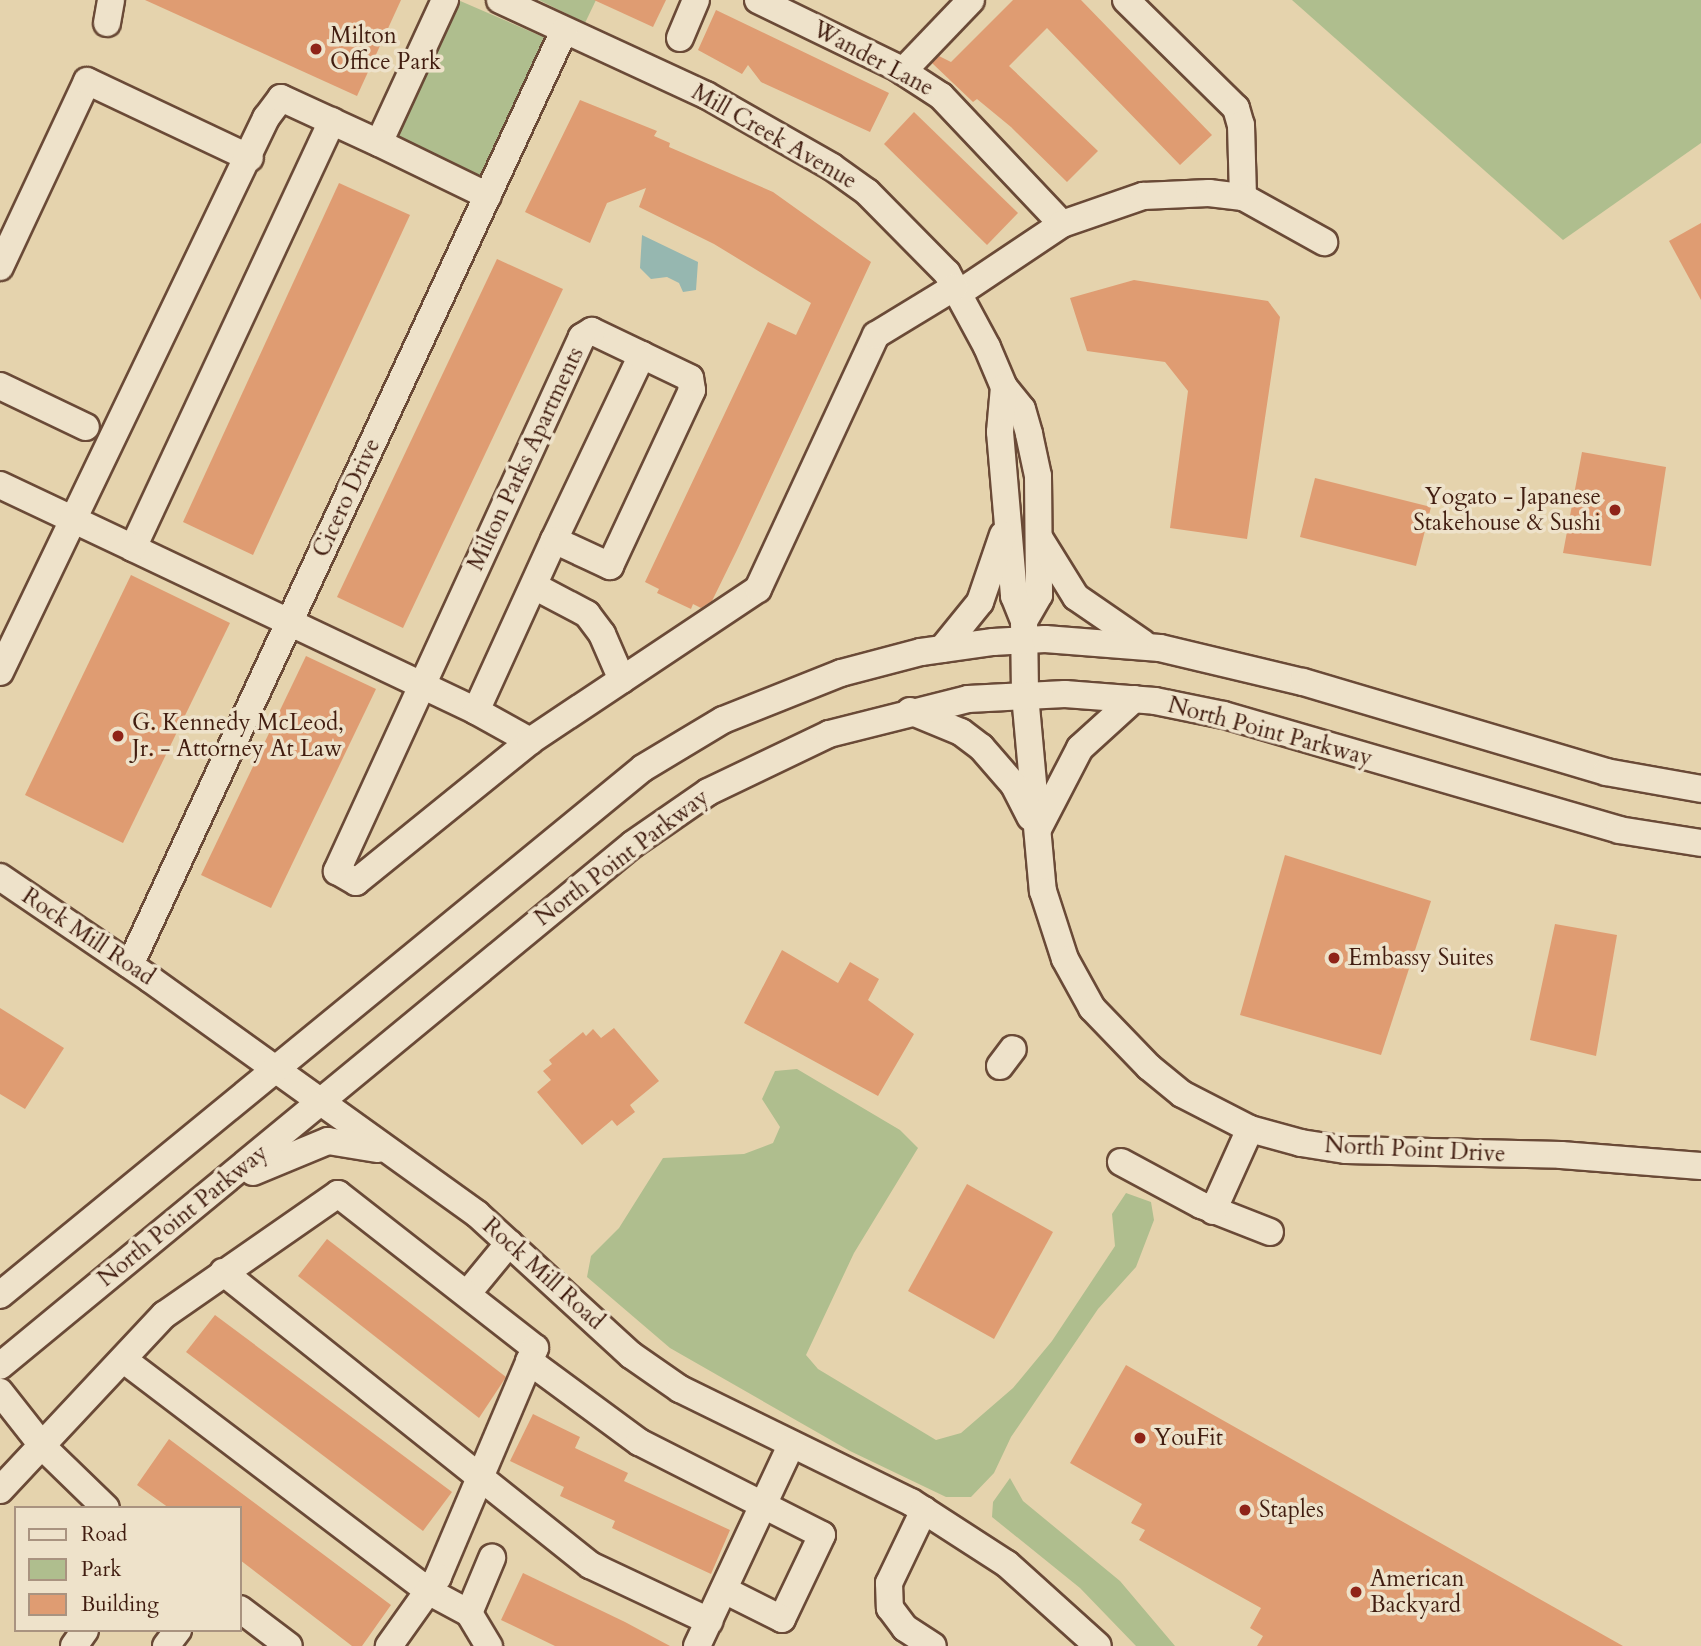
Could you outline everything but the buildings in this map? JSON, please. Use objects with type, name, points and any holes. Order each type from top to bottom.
[{"type":"street","points":[[379,143],[445,0]]},
{"type":"street","name":"Mill Creek Avenue","points":[[500,0],[706,95],[832,167],[867,192],[957,290],[1004,387],[1022,409],[1038,476],[1039,595],[1024,630]]},
{"type":"street","points":[[680,38],[696,0]]},
{"type":"street","name":"Wander Lane","points":[[758,0],[903,71],[941,96],[1062,225]]},
{"type":"street","points":[[903,71],[971,0]]},
{"type":"street","points":[[1126,0],[1236,108],[1241,125],[1244,197],[1324,242]]},
{"type":"street","name":"Cicero Drive","points":[[130,965],[564,30]]},
{"type":"street","points":[[0,267],[87,81],[250,158]]},
{"type":"street","points":[[0,672],[250,158],[260,129],[281,98],[488,196]]},
{"type":"street","points":[[133,548],[332,121]]},
{"type":"street","name":"Milton Parks Apartments","points":[[554,540],[610,566],[692,390],[690,378],[592,331],[582,337],[337,871],[356,882],[530,741],[758,589],[876,335],[957,290],[1062,225],[1143,195],[1209,193],[1244,197]]},
{"type":"street","points":[[477,711],[642,355]]},
{"type":"street","points":[[0,386],[86,427]]},
{"type":"street","points":[[1004,387],[1000,432],[1014,597],[1024,630]]},
{"type":"street","points":[[0,485],[477,711],[530,741]]},
{"type":"street","points":[[942,649],[980,602],[1008,516]]},
{"type":"street","points":[[1040,539],[1076,597],[1147,646]]},
{"type":"street","points":[[534,586],[587,614],[602,634],[622,680]]},
{"type":"street","points":[[0,1295],[614,791],[681,744],[802,686],[1024,630],[1147,646],[1231,662],[1593,768],[1701,789]]},
{"type":"street","name":"North Point Drive","points":[[1024,630],[1025,695],[1043,891],[1065,960],[1092,1008],[1182,1094],[1250,1129],[1346,1150],[1700,1161]]},
{"type":"street","name":"North Point Parkway","points":[[0,1366],[674,814],[769,759],[829,734],[968,698],[1025,695],[1134,699],[1224,715],[1619,830],[1701,844]]},
{"type":"street","points":[[1038,831],[1080,748],[1134,699]]},
{"type":"street","points":[[910,711],[961,732],[981,747],[1014,785],[1038,831]]},
{"type":"street","name":"Rock Mill Road","points":[[0,877],[130,965],[392,1153],[509,1243],[631,1355],[680,1389],[924,1510],[1007,1564],[1098,1646]]},
{"type":"street","points":[[1213,1211],[1250,1129]]},
{"type":"street","points":[[213,1191],[328,1141],[392,1153]]},
{"type":"street","points":[[1121,1162],[1213,1211],[1270,1232]]},
{"type":"street","points":[[0,1490],[44,1448],[164,1315],[338,1194],[535,1348],[428,1591],[389,1646]]},
{"type":"street","points":[[467,1294],[509,1243]]},
{"type":"street","points":[[223,1272],[480,1474],[590,1565],[709,1621]]},
{"type":"street","points":[[124,1360],[428,1591],[468,1613],[489,1646]]},
{"type":"street","points":[[529,1362],[639,1442],[822,1535],[782,1619],[724,1590]]},
{"type":"street","points":[[0,1392],[44,1448],[104,1506]]},
{"type":"street","points":[[697,1646],[791,1445]]},
{"type":"street","points":[[924,1510],[889,1583],[890,1608],[905,1628],[933,1646]]},
{"type":"street","points":[[468,1613],[492,1558]]},
{"type":"street","points":[[242,1611],[289,1646]]},
{"type":"green space","points":[[458,0],[550,40],[484,183],[393,141]]},
{"type":"green space","points":[[539,0],[596,0],[585,23]]},
{"type":"green space","points":[[1292,0],[1701,0],[1701,143],[1563,240]]},
{"type":"green space","points":[[797,1069],[900,1130],[918,1148],[854,1253],[806,1355],[818,1369],[936,1440],[961,1433],[1013,1388],[1052,1341],[1115,1246],[1112,1214],[1126,1193],[1151,1202],[1154,1220],[1136,1267],[1098,1309],[1011,1437],[994,1473],[971,1497],[946,1497],[850,1451],[670,1348],[587,1277],[591,1256],[619,1228],[663,1158],[744,1154],[773,1143],[780,1127],[762,1099],[775,1071]]},
{"type":"green space","points":[[1010,1478],[1023,1501],[1120,1581],[1175,1646],[1136,1646],[1080,1588],[992,1517],[993,1502]]},
{"type":"water","points":[[642,235],[698,262],[696,290],[683,292],[679,283],[667,277],[651,279],[640,268]]},
{"type":"place","name":"Milton Office Park","points":[[316,49]]},
{"type":"place","name":"Yogato - Japanese Stakehouse & Sushi","points":[[1615,510]]},
{"type":"place","name":"G. Kennedy McLeod, Jr. - Attorney At Law","points":[[118,736]]},
{"type":"place","name":"Embassy Suites","points":[[1334,958]]},
{"type":"place","name":"YouFit","points":[[1140,1438]]},
{"type":"place","name":"Staples","points":[[1245,1510]]},
{"type":"place","name":"American Backyard","points":[[1356,1592]]}]
